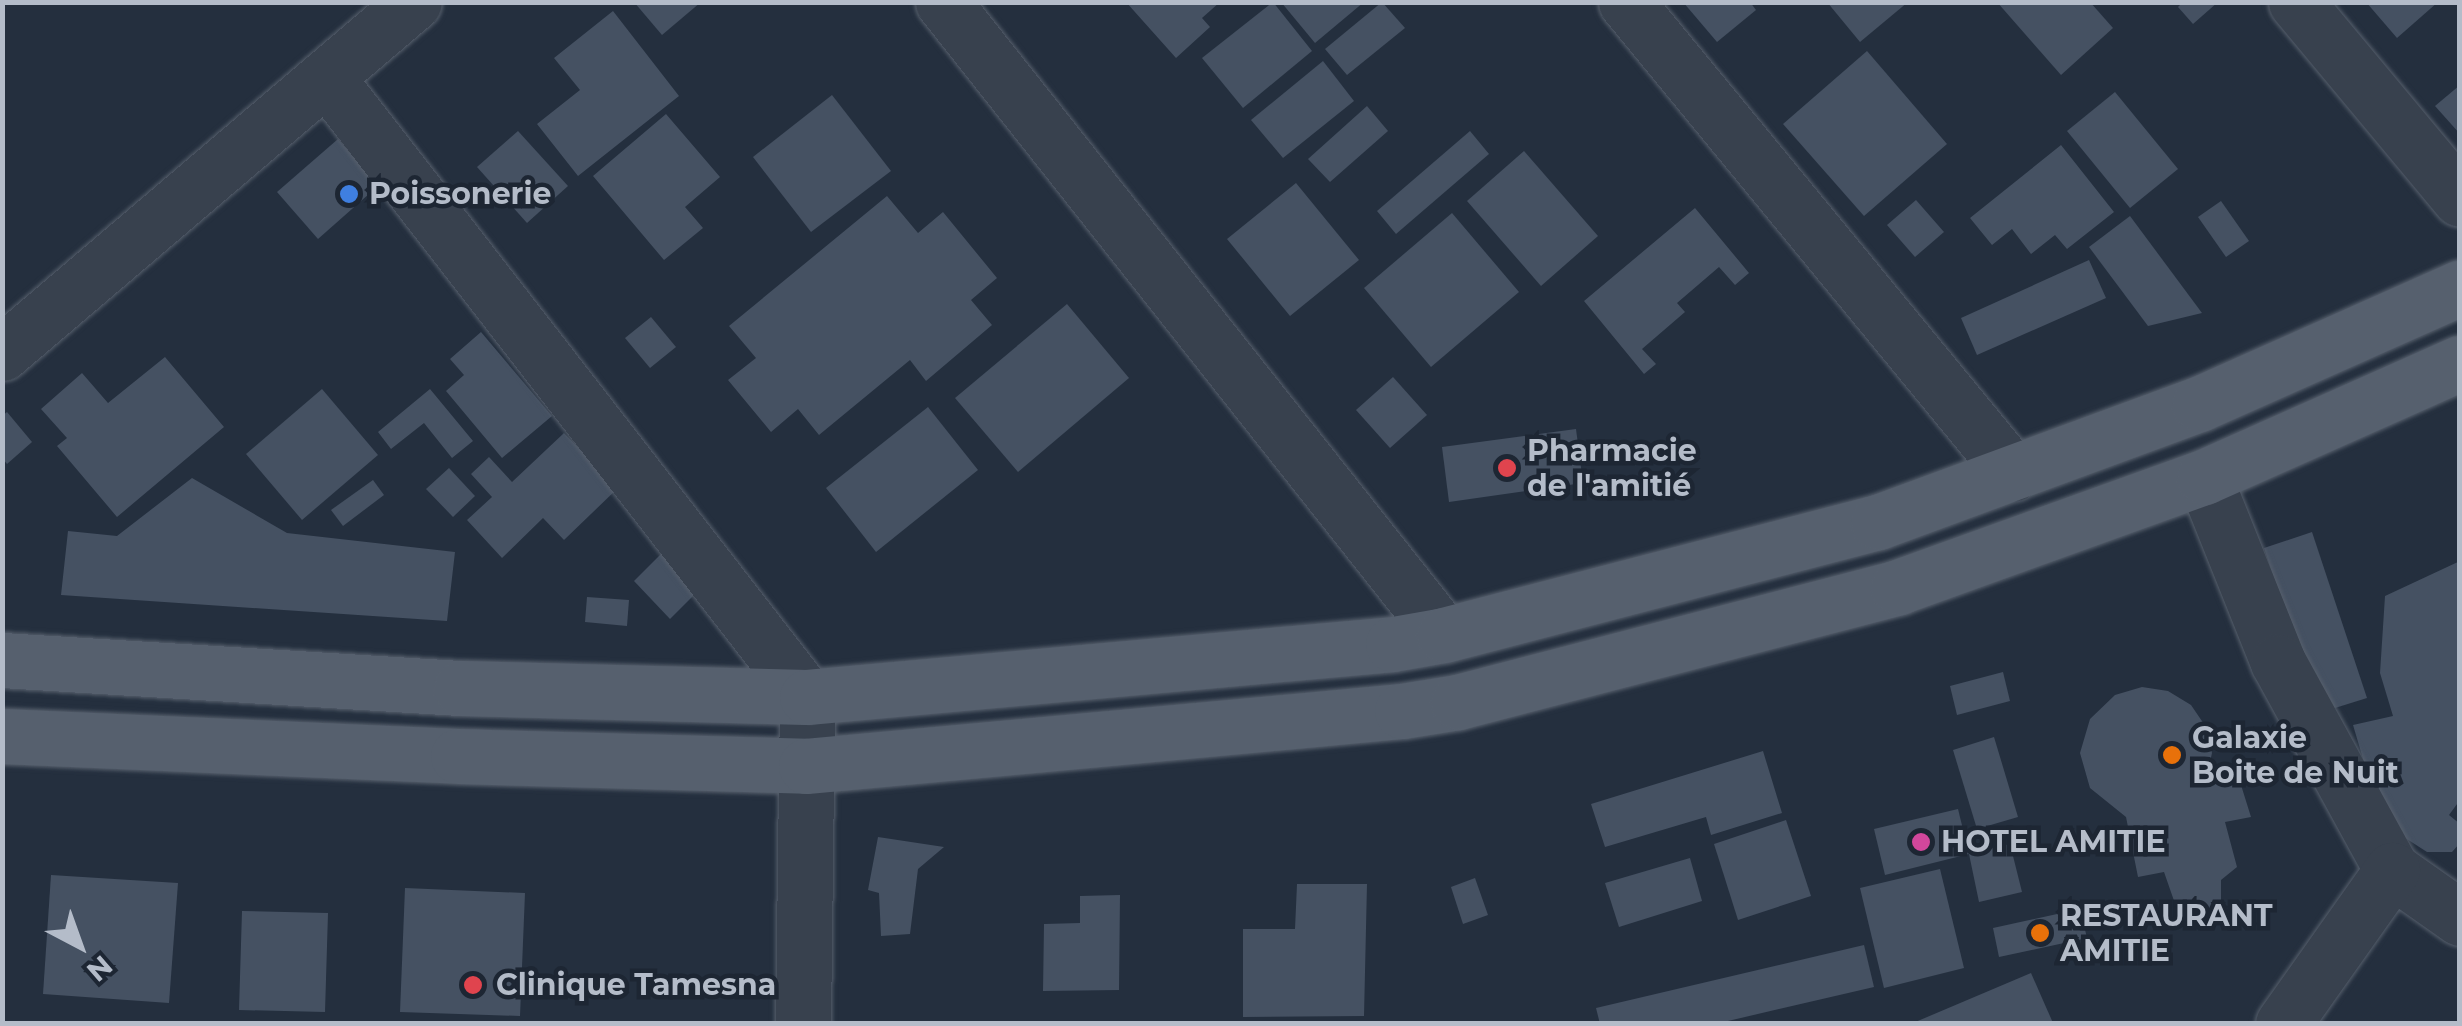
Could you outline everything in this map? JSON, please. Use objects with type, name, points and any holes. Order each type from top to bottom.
[{"type":"main road","points":[[2,660],[462,688],[807,697],[1394,644],[1444,635],[1878,522],[2198,404],[2460,288]]},
{"type":"main road","points":[[2,736],[806,766],[1402,712],[1458,702],[1898,587],[2204,477],[2460,363]]},
{"type":"street","points":[[2,352],[414,2]]},
{"type":"street","points":[[943,2],[1444,635]]},
{"type":"street","points":[[1626,2],[2013,473]]},
{"type":"street","points":[[2296,2],[2460,199]]},
{"type":"street","points":[[326,77],[807,697],[803,1024]]},
{"type":"street","points":[[2204,477],[2278,662],[2392,870],[2460,918]]},
{"type":"street","points":[[2283,1024],[2392,870]]},
{"type":"building","points":[[634,2],[701,2],[662,35]]},
{"type":"building","points":[[1126,2],[1220,2],[1202,18],[1210,27],[1176,58]]},
{"type":"building","points":[[1273,2],[1312,51],[1243,108],[1202,58]]},
{"type":"building","points":[[1281,2],[1364,2],[1315,43]]},
{"type":"building","points":[[1382,2],[1405,28],[1347,75],[1325,49]]},
{"type":"building","points":[[1683,2],[1750,2],[1756,10],[1717,42]]},
{"type":"building","points":[[1827,2],[1908,2],[1860,42]]},
{"type":"building","points":[[1997,2],[2090,2],[2113,28],[2061,75]]},
{"type":"building","points":[[2183,2],[2218,2],[2193,24],[2178,7]]},
{"type":"building","points":[[2366,2],[2438,2],[2397,38]]},
{"type":"building","points":[[613,11],[679,96],[578,176],[537,124],[580,90],[554,58]]},
{"type":"building","points":[[1867,51],[1947,144],[1864,216],[1783,124]]},
{"type":"building","points":[[1323,61],[1354,101],[1283,158],[1251,120]]},
{"type":"building","points":[[2460,85],[2460,134],[2435,106]]},
{"type":"building","points":[[2115,92],[2178,169],[2130,208],[2067,131]]},
{"type":"building","points":[[832,95],[891,171],[811,232],[753,157]]},
{"type":"building","points":[[1367,106],[1388,131],[1330,182],[1308,159]]},
{"type":"building","points":[[666,114],[720,177],[685,207],[703,228],[664,260],[593,176]]},
{"type":"building","points":[[518,131],[568,186],[527,223],[477,167]]},
{"type":"building","points":[[1470,131],[1489,154],[1396,234],[1377,211]]},
{"type":"building","points":[[338,139],[378,186],[318,239],[277,192]]},
{"type":"building","points":[[2061,145],[2114,212],[2067,249],[2055,235],[2031,254],[2012,229],[1992,245],[1970,218]]},
{"type":"building","points":[[1524,151],[1598,236],[1541,286],[1467,201]]},
{"type":"building","points":[[1296,183],[1359,260],[1290,316],[1227,239]]},
{"type":"building","points":[[887,196],[918,233],[943,212],[997,278],[971,300],[992,325],[926,381],[910,360],[819,435],[798,409],[771,432],[728,380],[756,358],[729,326]]},
{"type":"building","points":[[1916,200],[1944,232],[1915,257],[1887,225]]},
{"type":"building","points":[[2221,201],[2249,241],[2226,257],[2198,217]]},
{"type":"building","points":[[1695,208],[1749,273],[1735,285],[1719,267],[1677,303],[1685,312],[1642,349],[1656,364],[1644,374],[1584,301]]},
{"type":"building","points":[[1452,213],[1519,292],[1431,367],[1364,288]]},
{"type":"building","points":[[2130,216],[2202,313],[2148,326],[2089,247]]},
{"type":"building","points":[[2089,260],[2106,298],[1977,355],[1961,318]]},
{"type":"building","points":[[1067,304],[1129,378],[1018,472],[955,398]]},
{"type":"building","points":[[651,317],[676,347],[650,368],[625,338]]},
{"type":"building","points":[[481,332],[552,416],[502,458],[446,391],[464,375],[450,359]]},
{"type":"building","points":[[165,357],[224,427],[117,517],[57,446],[67,438],[41,409],[82,373],[108,403]]},
{"type":"building","points":[[1393,377],[1427,415],[1390,448],[1356,410]]},
{"type":"building","points":[[322,389],[378,455],[302,520],[246,454]]},
{"type":"building","points":[[430,389],[473,441],[452,458],[424,423],[391,449],[378,432]]},
{"type":"building","points":[[928,407],[978,470],[876,552],[826,488]]},
{"type":"building","points":[[7,412],[32,442],[7,464],[2,458],[2,416]]},
{"type":"building","points":[[1576,429],[1583,483],[1449,502],[1442,447]]},
{"type":"building","points":[[564,433],[618,488],[564,540],[543,518],[502,558],[467,520],[492,497],[471,474],[489,457],[512,482]]},
{"type":"building","points":[[449,468],[475,496],[453,517],[426,489]]},
{"type":"building","points":[[192,478],[287,533],[455,552],[447,621],[61,595],[68,531],[117,536]]},
{"type":"building","points":[[373,480],[384,495],[343,526],[331,510]]},
{"type":"building","points":[[2312,532],[2367,698],[2319,713],[2264,548]]},
{"type":"building","points":[[672,543],[709,580],[670,619],[634,581]]},
{"type":"building","points":[[2460,561],[2460,800],[2449,815],[2460,824],[2460,843],[2452,852],[2427,852],[2382,823],[2353,725],[2393,716],[2380,673],[2385,596]]},
{"type":"building","points":[[587,597],[629,600],[627,626],[585,622]]},
{"type":"building","points":[[2003,672],[2010,701],[1957,715],[1950,686]]},
{"type":"building","points":[[2142,687],[2168,691],[2191,705],[2206,727],[2212,753],[2206,780],[2236,769],[2251,817],[2225,822],[2237,867],[2221,880],[2221,908],[2180,918],[2164,872],[2138,877],[2126,817],[2090,788],[2080,753],[2090,719],[2115,695]]},
{"type":"building","points":[[1994,737],[2018,817],[1977,829],[1953,750]]},
{"type":"building","points":[[1763,751],[1782,813],[1711,835],[1706,817],[1605,847],[1591,804]]},
{"type":"building","name":"HOTEL AMITIE","points":[[1958,809],[1969,854],[1885,875],[1874,829]]},
{"type":"building","points":[[1786,820],[1811,896],[1738,920],[1714,844]]},
{"type":"building","points":[[878,837],[944,847],[918,869],[910,934],[881,936],[879,893],[868,890]]},
{"type":"building","points":[[2010,844],[2022,892],[1979,902],[1969,854]]},
{"type":"building","points":[[1690,858],[1702,901],[1619,927],[1605,883]]},
{"type":"building","points":[[1940,869],[1964,968],[1884,988],[1860,888]]},
{"type":"building","points":[[51,875],[178,883],[169,1003],[43,994]]},
{"type":"building","points":[[1475,878],[1488,915],[1463,924],[1451,887]]},
{"type":"building","points":[[1297,884],[1367,884],[1364,1016],[1243,1017],[1243,929],[1295,929]]},
{"type":"building","points":[[405,888],[525,893],[520,1016],[400,1012]]},
{"type":"building","points":[[1120,895],[1119,990],[1043,991],[1044,924],[1080,923],[1080,896]]},
{"type":"building","name":"RESTAURANT AMITIE","points":[[2080,909],[2087,938],[1999,957],[1993,928]]},
{"type":"building","points":[[242,911],[328,913],[325,1012],[239,1010]]},
{"type":"building","points":[[1864,945],[1874,987],[1715,1024],[1600,1024],[1596,1008]]},
{"type":"building","points":[[2031,973],[2053,1023],[1913,1023]]},
{"type":"place","name":"Poissonerie","points":[[349,194]]},
{"type":"place","name":"Pharmacie de l'amitié","points":[[1507,468]]},
{"type":"place","name":"Galaxie Boite de Nuit","points":[[2172,755]]},
{"type":"place","name":"HOTEL AMITIE","points":[[1921,842]]},
{"type":"place","name":"RESTAURANT AMITIE","points":[[2040,933]]},
{"type":"place","name":"Clinique Tamesna","points":[[473,985]]}]
